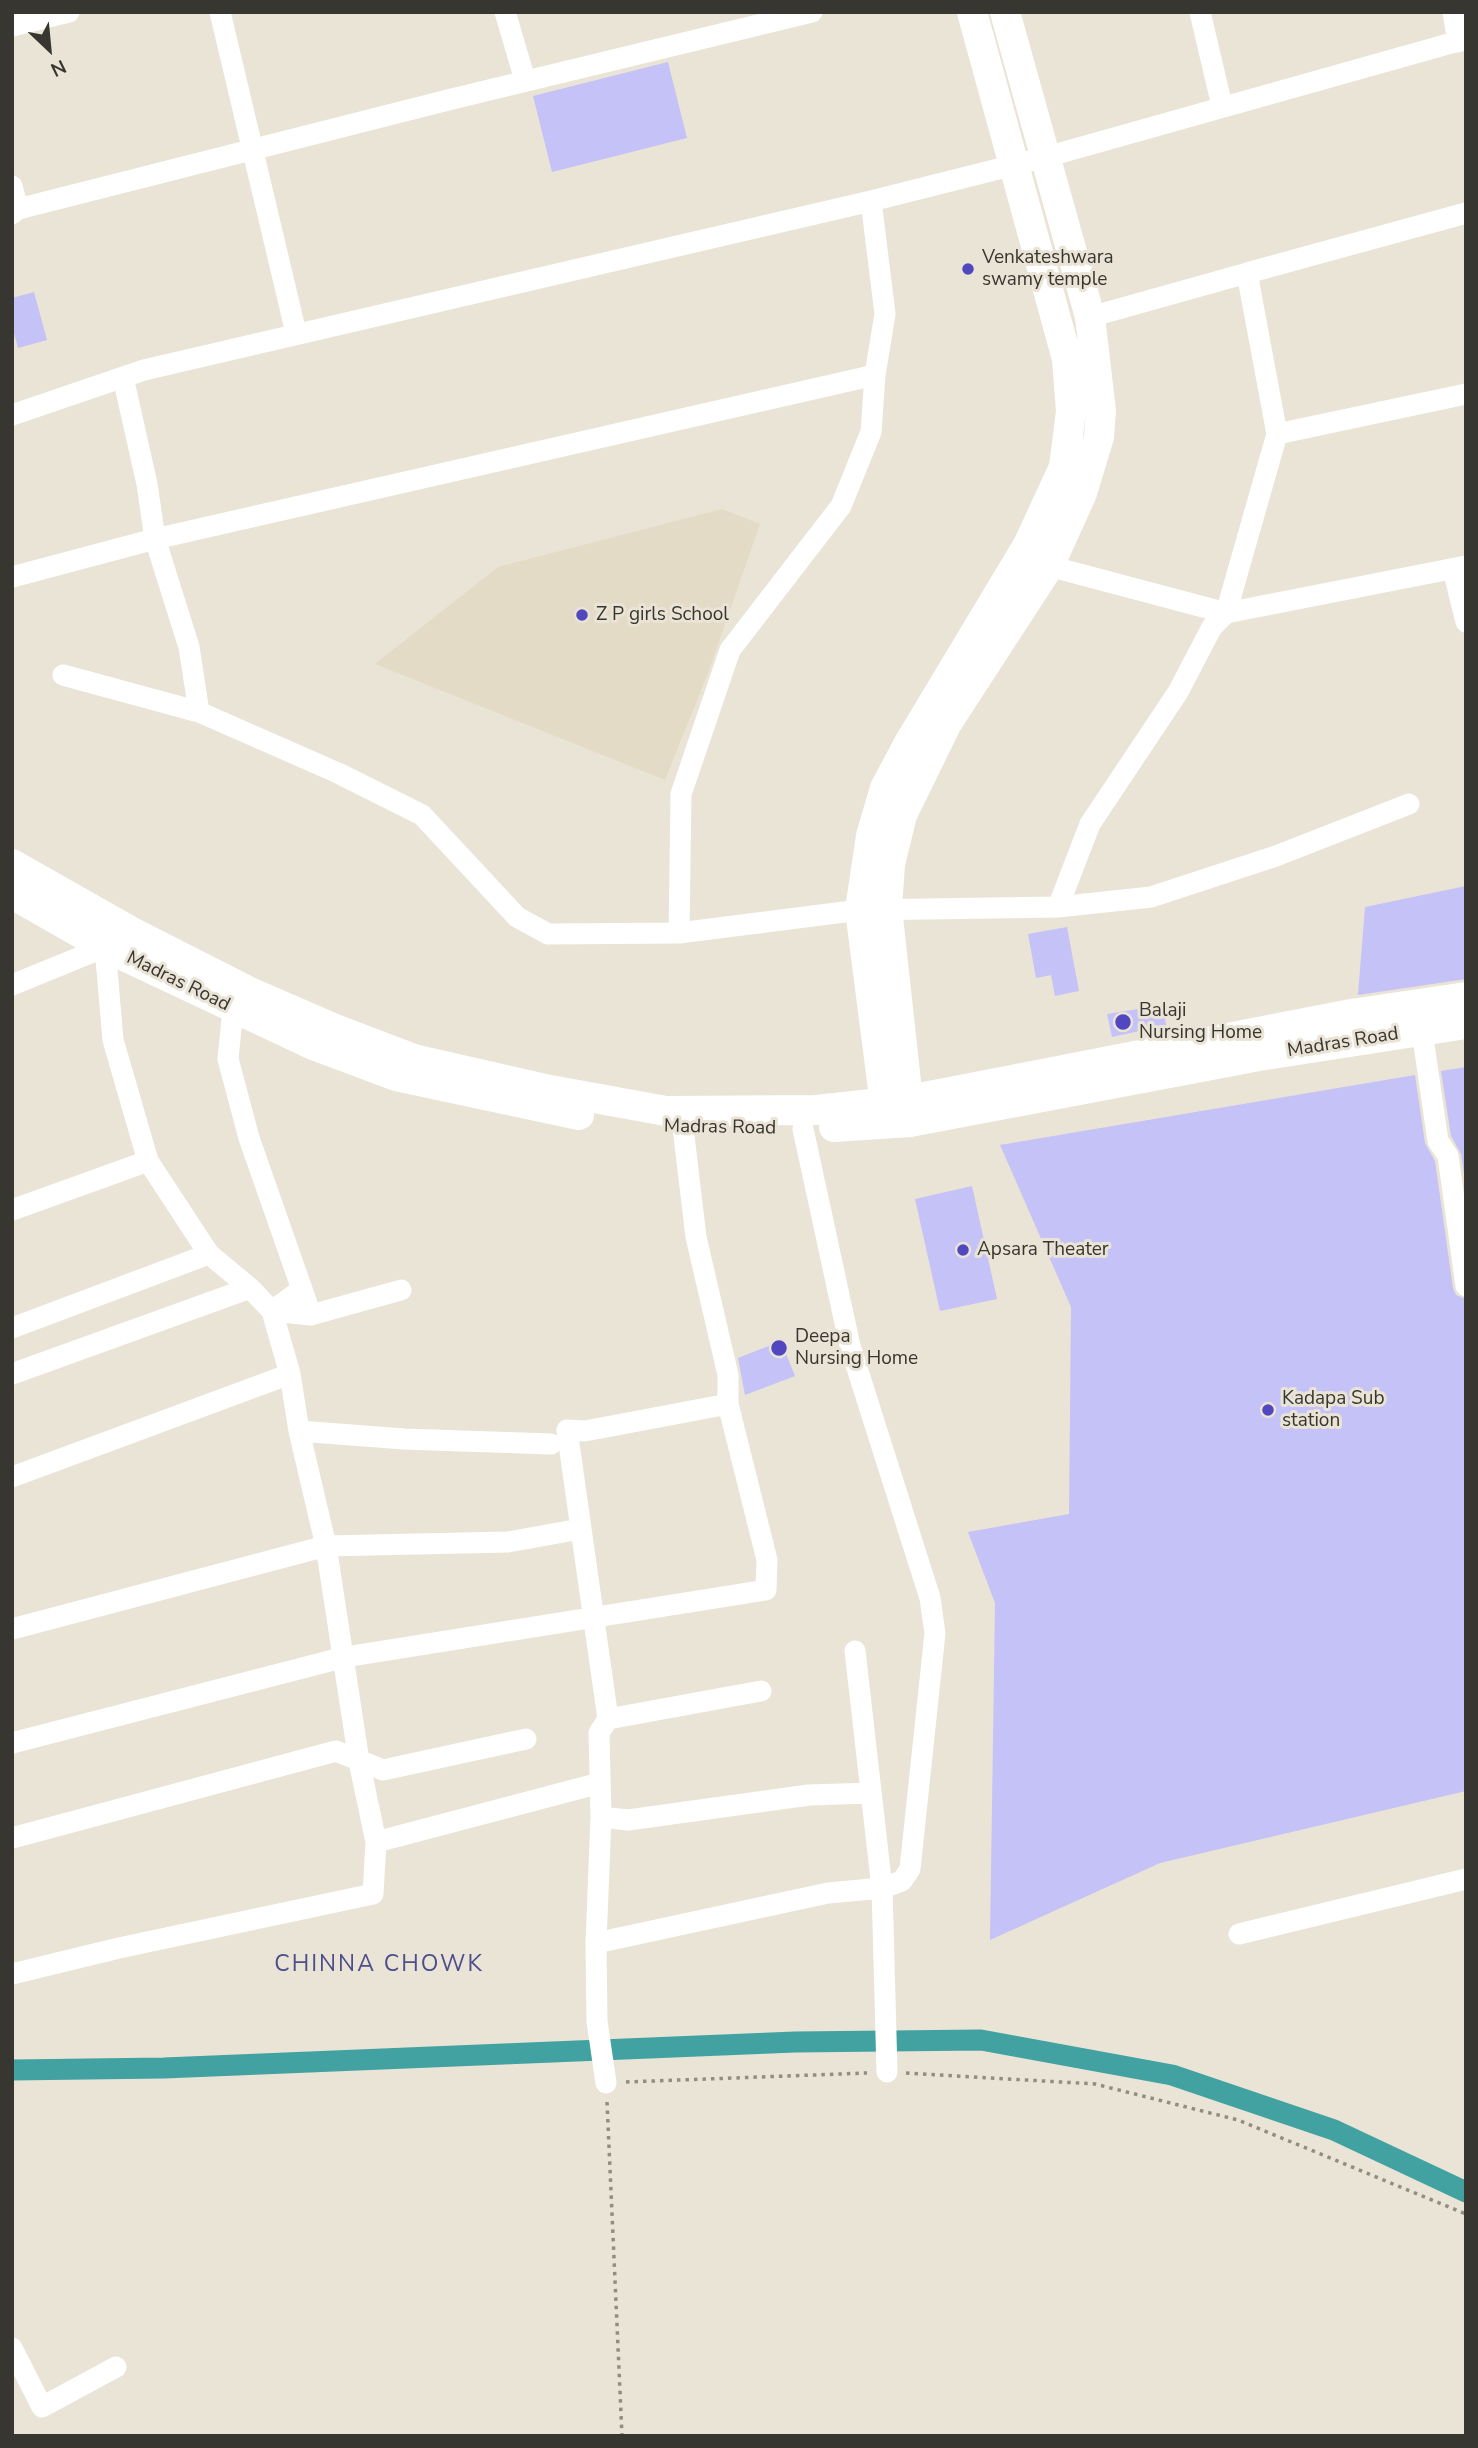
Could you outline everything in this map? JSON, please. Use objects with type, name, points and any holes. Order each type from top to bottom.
[{"type":"main road","points":[[898,1112],[866,861],[885,788],[930,706],[1027,545],[1064,467],[1071,411],[1067,359],[972,12]]},
{"type":"main road","points":[[874,909],[890,863],[902,815],[922,769],[947,723],[1049,566],[1082,493],[1099,437],[1101,411],[1090,317],[1005,12]]},
{"type":"main road","points":[[12,864],[132,932],[243,1001],[414,1059],[550,1090],[666,1111],[898,1112],[1351,1014],[1466,997]]},
{"type":"main road","name":"Madras Road","points":[[12,894],[105,947],[243,1001],[313,1045],[396,1076],[533,1108],[653,1127],[803,1129],[1466,1024]]},
{"type":"street","points":[[12,26],[69,12]]},
{"type":"street","points":[[220,12],[296,333]]},
{"type":"street","points":[[505,12],[525,80]]},
{"type":"street","points":[[1200,12],[1222,106]]},
{"type":"street","points":[[12,415],[123,377],[296,333],[872,201],[1046,157],[1462,40],[1453,12]]},
{"type":"street","points":[[12,186],[15,211],[525,80],[798,15]]},
{"type":"street","points":[[679,933],[681,794],[730,650],[841,506],[871,432],[875,375],[885,314],[872,201]]},
{"type":"street","points":[[1090,317],[1466,213]]},
{"type":"street","points":[[1058,907],[1090,824],[1178,692],[1212,627],[1226,614],[1277,434],[1247,273]]},
{"type":"street","points":[[12,577],[155,540],[875,375]]},
{"type":"street","points":[[123,377],[147,484],[155,540],[189,648],[199,712]]},
{"type":"street","points":[[1277,434],[1466,394]]},
{"type":"street","points":[[1049,566],[1226,614],[1459,568],[1466,622]]},
{"type":"street","points":[[63,675],[199,712],[338,773],[422,815],[517,917],[548,934],[679,933],[874,909],[1058,907],[1151,897],[1276,856],[1409,804]]},
{"type":"street","points":[[12,985],[105,947],[113,1040],[148,1161],[209,1254],[250,1288],[272,1311],[290,1374],[299,1431],[326,1546],[359,1761],[376,1842],[373,1894],[119,1948],[12,1974]]},
{"type":"street","points":[[243,1001],[228,1059],[249,1138],[311,1315]]},
{"type":"street","points":[[1422,1031],[1438,1141],[1448,1156],[1466,1286]]},
{"type":"street","points":[[12,1743],[345,1657],[766,1590],[767,1560],[728,1404],[728,1375],[696,1237],[683,1128]]},
{"type":"street","points":[[596,1943],[828,1893],[882,1888],[902,1881],[910,1869],[935,1633],[930,1598],[916,1546],[850,1346],[803,1129]]},
{"type":"street","points":[[12,1210],[148,1161]]},
{"type":"street","points":[[12,1328],[209,1254]]},
{"type":"street","points":[[12,1374],[250,1288]]},
{"type":"street","points":[[272,1311],[302,1289]]},
{"type":"street","points":[[272,1311],[311,1315],[401,1290]]},
{"type":"street","points":[[12,1477],[290,1374]]},
{"type":"street","points":[[606,2083],[599,2036],[596,1943],[601,1817],[599,1733],[608,1719],[567,1430],[585,1431],[728,1404]]},
{"type":"street","points":[[299,1431],[404,1439],[551,1444]]},
{"type":"street","points":[[12,1629],[326,1546],[508,1542],[580,1529]]},
{"type":"street","points":[[855,1651],[882,1888],[887,2072]]},
{"type":"street","points":[[608,1719],[761,1691]]},
{"type":"street","points":[[12,1838],[336,1751],[383,1770],[526,1740]]},
{"type":"street","points":[[376,1842],[600,1783]]},
{"type":"street","points":[[601,1817],[628,1820],[809,1796],[871,1793]]},
{"type":"street","points":[[1239,1934],[1466,1879]]},
{"type":"street","points":[[12,2348],[42,2407],[116,2367]]},
{"type":"path","points":[[622,2436],[606,2083],[887,2072],[1095,2084],[1238,2120],[1466,2214]]},
{"type":"shaded area","name":"Z P girls School","points":[[722,509],[760,524],[708,673],[665,780],[375,664],[498,567]]},
{"type":"building","points":[[668,62],[687,138],[552,172],[533,96]]},
{"type":"building","points":[[34,292],[47,340],[18,348],[12,326],[12,298]]},
{"type":"building","points":[[1466,886],[1466,979],[1358,995],[1365,907]]},
{"type":"building","points":[[1067,927],[1079,991],[1055,996],[1051,975],[1036,978],[1028,934]]},
{"type":"building","points":[[1163,1005],[1167,1032],[1145,1035],[1144,1030],[1112,1037],[1107,1014]]},
{"type":"building","points":[[1466,1067],[1466,1188],[1461,1154],[1451,1136],[1441,1071]]},
{"type":"building","name":"Kadapa Sub station","points":[[1415,1075],[1425,1143],[1435,1161],[1453,1288],[1456,1295],[1466,1299],[1466,1791],[1160,1863],[990,1940],[995,1603],[968,1532],[1069,1514],[1071,1307],[1000,1145]]},
{"type":"building","points":[[972,1186],[997,1299],[940,1311],[915,1199]]},
{"type":"building","points":[[781,1341],[795,1376],[745,1395],[738,1358]]},
{"type":"waterway","points":[[12,2070],[164,2068],[795,2042],[981,2040],[1172,2075],[1334,2130],[1466,2192]]},
{"type":"place","name":"Venkateshwara swamy temple","points":[[968,269]]},
{"type":"place","name":"Z P girls School","points":[[582,615]]},
{"type":"place","name":"Balaji Nursing Home","points":[[1123,1022]]},
{"type":"place","name":"Apsara Theater","points":[[963,1250]]},
{"type":"place","name":"Deepa Nursing Home","points":[[779,1348]]},
{"type":"place","name":"Kadapa Sub station","points":[[1268,1410]]},
{"type":"district","name":"CHINNA CHOWK","points":[[379,1965]]}]
